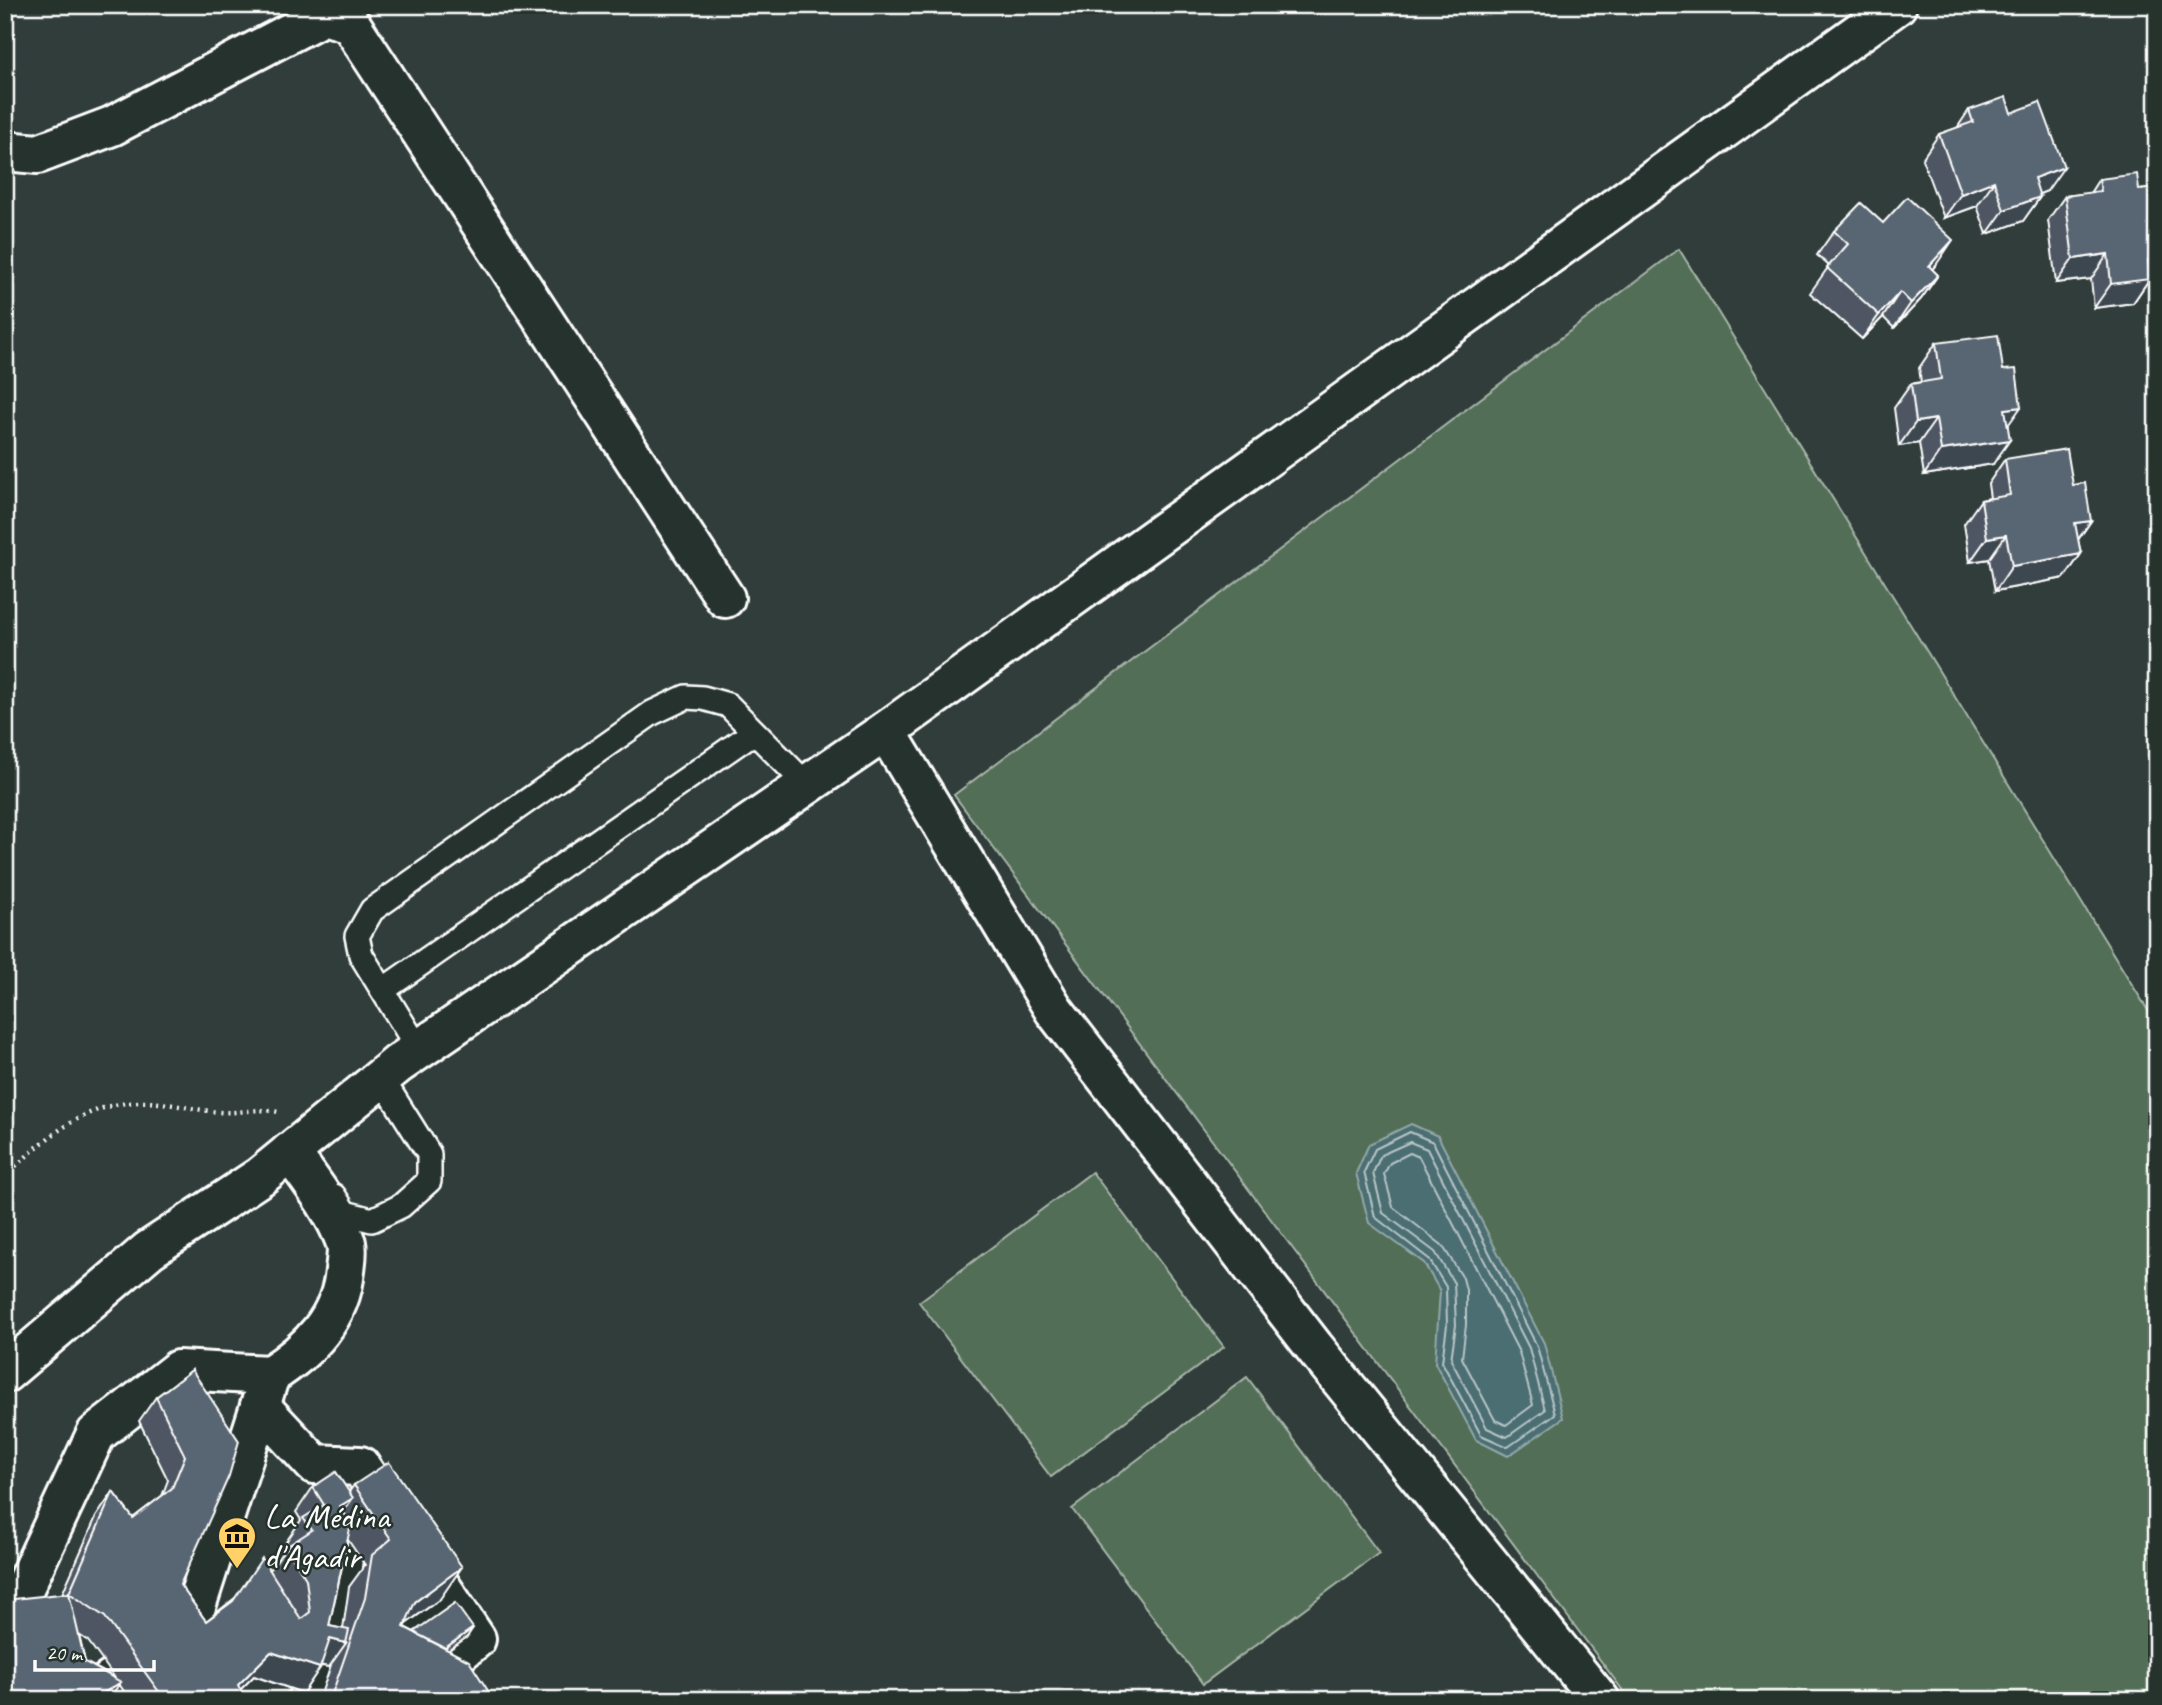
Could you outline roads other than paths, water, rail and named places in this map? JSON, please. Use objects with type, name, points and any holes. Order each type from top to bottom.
[{"type":"street","points":[[5,1373],[149,1250],[261,1175],[419,1049],[886,731],[1897,5]]},
{"type":"street","points":[[5,151],[38,155],[111,126],[324,15],[350,23],[725,598]]},
{"type":"street","points":[[886,731],[1054,1010],[1314,1347],[1600,1700]]},
{"type":"street","points":[[302,1142],[347,1246],[344,1288],[320,1336],[295,1358],[265,1391],[190,1625],[109,1693],[9,1619],[96,1434],[178,1370],[265,1391],[314,1464],[356,1517],[335,1532],[344,1551],[334,1626],[307,1700]]},
{"type":"street","points":[[314,1464],[360,1466],[476,1639],[434,1673]]},
{"type":"street","points":[[394,1651],[404,1636],[451,1602]]},
{"type":"street","points":[[334,1626],[394,1651],[457,1684],[468,1700]]},
{"type":"lane","points":[[419,1049],[361,955],[357,936],[372,910],[652,713],[686,697],[703,698],[728,705],[807,785]]},
{"type":"lane","points":[[383,990],[754,732]]},
{"type":"lane","points":[[302,1142],[345,1213],[372,1220],[401,1206],[429,1181],[429,1154],[382,1079]]},
{"type":"water","points":[[1411,1124],[1438,1136],[1544,1343],[1563,1418],[1508,1456],[1476,1440],[1435,1363],[1440,1291],[1424,1263],[1369,1223],[1356,1173],[1369,1144]]},
{"type":"place","name":"La Médina d'Agadir","points":[[237,1570]]}]
